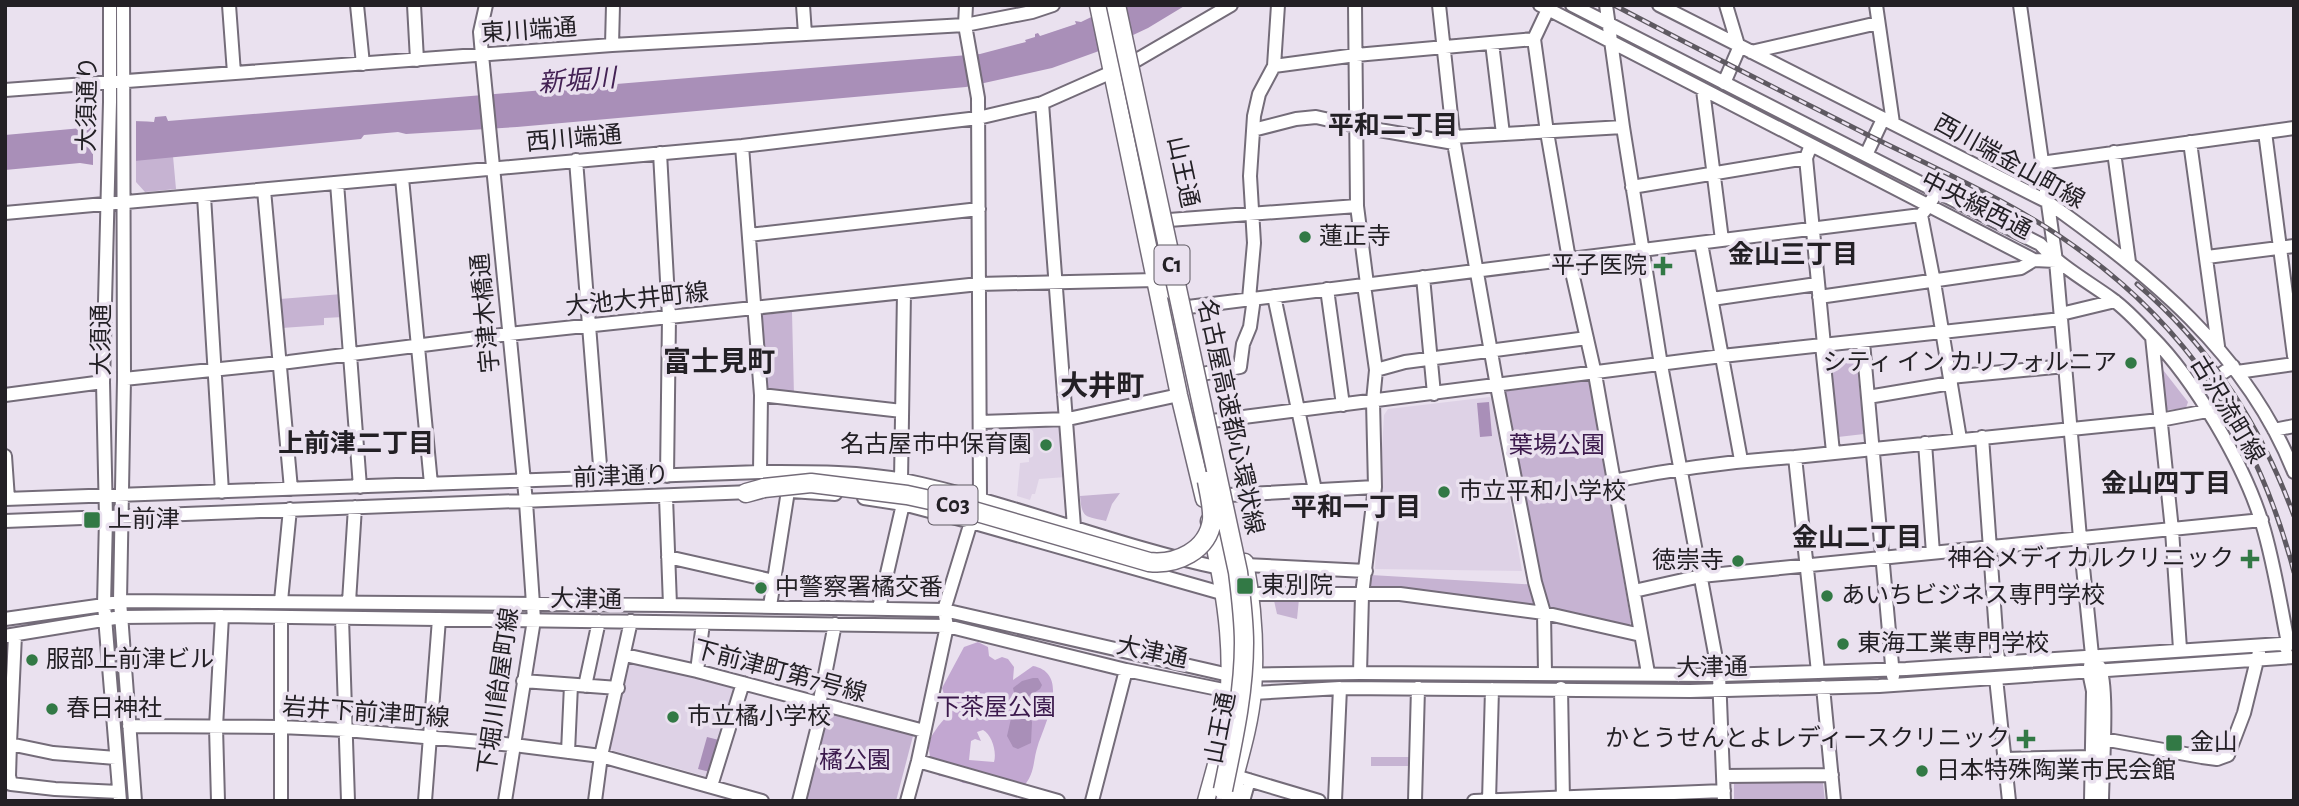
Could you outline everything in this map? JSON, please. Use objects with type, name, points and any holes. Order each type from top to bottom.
[{"type":"highway","name":"名古屋高速都心環状線","points":[[1104,6],[1170,256],[1236,561],[1244,643],[1238,717],[1220,801]]},
{"type":"highway","name":"C03","points":[[762,480],[907,495],[953,505],[1149,562],[1160,564],[1180,560],[1196,549],[1212,521],[1211,502],[1163,273],[1170,256]]},
{"type":"highway","points":[[746,493],[762,480]]},
{"type":"highway","points":[[1230,801],[1242,778]]},
{"type":"main road","name":"山王通","points":[[1123,5],[1250,594],[1253,693],[1242,778]]},
{"type":"main road","name":"山王通","points":[[1104,6],[1107,51],[1225,594],[1229,635],[1229,683],[1222,742],[1206,801]]},
{"type":"street","name":"大須通り","points":[[108,204],[110,5]]},
{"type":"street","name":"大須通り","points":[[123,5],[123,183]]},
{"type":"street","points":[[229,5],[234,73]]},
{"type":"street","points":[[357,5],[363,64]]},
{"type":"street","points":[[414,5],[417,60]]},
{"type":"street","points":[[482,55],[481,33],[486,5]]},
{"type":"street","points":[[612,45],[613,5]]},
{"type":"street","points":[[803,5],[805,34]]},
{"type":"street","points":[[907,801],[947,626],[944,610],[980,499],[978,98],[965,25],[966,5]]},
{"type":"street","name":"東川端通","points":[[5,90],[612,45],[965,25],[1032,12],[1053,5]]},
{"type":"street","name":"西川端通","points":[[5,213],[742,146],[978,118],[1042,103],[1112,72],[1231,5]]},
{"type":"street","points":[[1202,374],[1240,367],[1242,344],[1250,327],[1254,243],[1250,176],[1253,130],[1259,94],[1274,66],[1278,5]]},
{"type":"street","points":[[1355,5],[1357,206],[1376,370],[1373,401],[1375,486],[1362,595],[1360,673]]},
{"type":"street","points":[[1439,5],[1454,139],[1476,271],[1535,582],[1544,613],[1545,673]]},
{"type":"street","name":"中央線西通","points":[[1572,5],[2040,244],[2056,261]]},
{"type":"street","points":[[1474,801],[1724,796],[1718,675],[1661,365],[1606,5]]},
{"type":"street","name":"西川端金山町線","points":[[1659,5],[2046,201],[2129,261],[2182,308],[2218,346],[2274,430],[2294,472]]},
{"type":"street","points":[[1726,5],[1743,48]]},
{"type":"street","points":[[1866,155],[1888,121],[1876,5]]},
{"type":"street","points":[[2020,5],[2056,261],[2092,655],[2095,671],[2104,690],[2102,801]]},
{"type":"street","points":[[1546,7],[1534,39],[1547,132],[1569,259],[1595,374],[1648,673]]},
{"type":"street","name":"中央線西通","points":[[1546,7],[1811,145],[1925,210],[2034,260],[2056,261]]},
{"type":"street","points":[[1743,48],[1878,23]]},
{"type":"street","points":[[1274,66],[1356,55],[1534,39]]},
{"type":"street","points":[[1492,43],[1503,134]]},
{"type":"street","points":[[1724,83],[1743,48]]},
{"type":"street","name":"宇津木橋通","points":[[482,55],[526,502]]},
{"type":"street","points":[[1703,90],[1722,240]]},
{"type":"street","points":[[1042,103],[1068,419],[1074,527]]},
{"type":"street","points":[[1253,130],[1315,117],[1356,126],[1454,139],[1623,127]]},
{"type":"street","points":[[2041,163],[2294,128]]},
{"type":"street","points":[[2265,132],[2287,247],[2294,356]]},
{"type":"street","points":[[2190,142],[2218,346]]},
{"type":"street","points":[[1811,145],[1805,158],[1833,452]]},
{"type":"street","points":[[742,146],[761,395],[762,480]]},
{"type":"street","points":[[2114,152],[2129,261]]},
{"type":"street","points":[[660,153],[669,317],[667,476]]},
{"type":"street","points":[[1632,187],[1805,158]]},
{"type":"street","points":[[576,160],[601,478]]},
{"type":"street","points":[[402,177],[431,484]]},
{"type":"street","name":"大須通","points":[[122,496],[123,183]]},
{"type":"street","points":[[337,183],[360,487]]},
{"type":"street","points":[[264,190],[291,489]]},
{"type":"street","points":[[1937,191],[1925,210],[1960,439]]},
{"type":"street","points":[[204,196],[222,492]]},
{"type":"street","name":"大須通","points":[[105,496],[103,382],[108,204]]},
{"type":"street","points":[[1169,220],[1357,206]]},
{"type":"street","points":[[749,234],[979,209]]},
{"type":"street","points":[[1156,279],[1188,307],[1812,229],[1925,210]]},
{"type":"street","points":[[1701,243],[1741,460]]},
{"type":"street","points":[[2207,257],[2287,247]]},
{"type":"street","points":[[1712,299],[1934,282],[2021,268],[2034,260]]},
{"type":"street","name":"古沢流町線","points":[[2056,261],[2115,301],[2152,337],[2182,372],[2207,411],[2240,468],[2262,520],[2285,629],[2291,643]]},
{"type":"street","points":[[1423,277],[1434,394]]},
{"type":"street","name":"大池大井町線","points":[[124,379],[350,355],[509,334],[979,284],[1156,279]]},
{"type":"street","points":[[1327,289],[1343,405]]},
{"type":"street","points":[[901,480],[904,292]]},
{"type":"street","points":[[1275,296],[1315,491]]},
{"type":"street","points":[[1212,421],[1722,356],[1943,333],[2061,317],[2115,301]]},
{"type":"street","points":[[2152,337],[2172,530],[2180,649]]},
{"type":"street","points":[[1376,370],[1431,358],[1587,338]]},
{"type":"street","points":[[1863,342],[1894,685]]},
{"type":"street","points":[[2204,386],[2232,370],[2294,364]]},
{"type":"street","points":[[1868,397],[1951,380],[2065,366]]},
{"type":"street","points":[[5,395],[103,382]]},
{"type":"street","points":[[761,395],[902,411]]},
{"type":"street","points":[[980,422],[1068,419],[1180,395]]},
{"type":"street","points":[[1613,481],[1741,460],[1795,457],[2160,420],[2207,411]]},
{"type":"street","points":[[2274,430],[2294,426]]},
{"type":"street","points":[[1982,437],[1998,661]]},
{"type":"street","points":[[1925,443],[1933,553]]},
{"type":"street","points":[[5,456],[7,499]]},
{"type":"street","points":[[1795,457],[1818,672]]},
{"type":"street","name":"前津通り","points":[[7,499],[667,476],[762,480],[833,472],[901,480],[980,499],[1184,560],[1220,568]]},
{"type":"street","points":[[1229,495],[1375,486]]},
{"type":"street","points":[[770,606],[788,491]]},
{"type":"street","name":"前津通り","points":[[5,521],[788,491],[846,495],[902,504],[1225,594]]},
{"type":"street","points":[[10,635],[8,743],[11,784],[56,795],[120,796],[104,605],[105,496]]},
{"type":"street","points":[[122,496],[120,601],[135,801]]},
{"type":"street","points":[[666,496],[670,605]]},
{"type":"street","name":"下堀川飴屋町線","points":[[505,801],[534,620],[526,502]]},
{"type":"street","points":[[879,608],[902,504]]},
{"type":"street","points":[[349,602],[355,508]]},
{"type":"street","points":[[281,601],[290,509]]},
{"type":"street","points":[[1634,591],[1701,576],[2262,520]]},
{"type":"street","points":[[668,557],[774,581]]},
{"type":"street","points":[[1245,565],[1366,571]]},
{"type":"street","points":[[1250,594],[1400,594],[1544,613],[1641,635]]},
{"type":"street","name":"大津通","points":[[5,619],[120,601],[944,610],[1229,683],[1253,693],[1340,688],[1720,690],[1894,685],[2288,658]]},
{"type":"street","points":[[218,801],[216,727],[222,616]]},
{"type":"street","name":"大津通","points":[[10,635],[121,617],[222,616],[947,626],[1126,670],[1229,683],[1253,674],[1718,675],[1893,670],[2291,643]]},
{"type":"street","points":[[281,617],[281,801]]},
{"type":"street","points":[[342,618],[348,801]]},
{"type":"street","points":[[425,801],[439,619]]},
{"type":"street","points":[[585,686],[599,621]]},
{"type":"street","points":[[595,801],[601,756],[631,621]]},
{"type":"street","points":[[697,671],[703,623]]},
{"type":"street","points":[[799,801],[821,705],[835,624]]},
{"type":"street","points":[[2288,658],[2291,643]]},
{"type":"street","points":[[2103,740],[2217,759],[2228,755],[2244,713],[2261,645]]},
{"type":"street","name":"下前津町第7号線","points":[[625,655],[697,671],[924,731]]},
{"type":"street","points":[[1092,801],[1126,670]]},
{"type":"street","points":[[2091,801],[2095,671]]},
{"type":"street","points":[[1996,678],[2010,801]]},
{"type":"street","points":[[523,681],[618,688]]},
{"type":"street","points":[[711,786],[743,683]]},
{"type":"street","points":[[568,752],[571,685]]},
{"type":"street","points":[[1823,687],[1834,801]]},
{"type":"street","points":[[1335,801],[1340,688]]},
{"type":"street","points":[[1415,801],[1418,688]]},
{"type":"street","points":[[1561,688],[1563,799]]},
{"type":"street","points":[[1489,800],[1492,689]]},
{"type":"street","name":"岩井下前津町線","points":[[129,726],[346,730],[514,745],[601,756],[761,801]]},
{"type":"street","points":[[8,743],[53,753],[116,758]]},
{"type":"street","points":[[2005,759],[2091,757]]},
{"type":"street","points":[[918,761],[1058,801]]},
{"type":"street","points":[[1724,776],[1832,775]]},
{"type":"street","points":[[1242,778],[1319,801]]},
{"type":"street","name":"山王通","points":[[1242,778],[1243,801]]},
{"type":"shaded area","name":"新堀川","points":[[1116,5],[1186,5],[1148,28],[1099,51],[1052,68],[966,87],[517,127],[406,134],[398,132],[364,135],[361,139],[93,165],[80,163],[5,170],[5,135],[82,128],[108,122],[154,122],[155,117],[166,116],[168,121],[980,54],[1026,42],[1025,40],[1038,33],[1040,36],[1076,24],[1075,21],[1081,22]]},
{"type":"shaded area","name":"市立平和小学校","points":[[1490,397],[1522,571],[1375,569],[1384,415],[1388,409]]},
{"type":"shaded area","points":[[1489,402],[1492,436],[1480,437],[1477,403]]},
{"type":"shaded area","name":"名古屋市中保育園","points":[[1060,423],[1063,426],[1066,477],[1039,479],[1035,494],[1032,494],[1030,500],[1017,496],[1020,463],[1029,462],[1028,424]]},
{"type":"shaded area","name":"市立橘小学校","points":[[633,661],[736,685],[708,777],[611,750],[630,663]]},
{"type":"shaded area","points":[[1038,678],[1042,685],[1026,698],[1027,711],[1032,722],[1031,743],[1018,749],[1013,747],[1007,736],[1012,714],[1011,704],[1015,697],[1013,688],[1022,681]]},
{"type":"shaded area","points":[[707,737],[719,740],[710,772],[698,769]]},
{"type":"green space","points":[[173,156],[176,189],[145,192],[136,182],[136,160]]},
{"type":"green space","points":[[342,294],[344,317],[324,318],[324,325],[282,328],[280,299]]},
{"type":"green space","points":[[792,312],[794,396],[767,393],[760,317]]},
{"type":"green space","points":[[1856,356],[1864,434],[1838,437],[1830,359]]},
{"type":"green space","points":[[2160,366],[2188,402],[2186,408],[2165,408]]},
{"type":"green space","name":"葉場公園","points":[[1587,381],[1590,383],[1631,623],[1627,628],[1373,590],[1369,587],[1371,575],[1539,585],[1503,394],[1505,391]]},
{"type":"green space","points":[[1120,493],[1112,504],[1106,521],[1089,517],[1082,509],[1080,496]]},
{"type":"green space","points":[[1273,596],[1299,599],[1297,619],[1277,614]]},
{"type":"green space","name":"下茶屋公園","points":[[978,642],[988,647],[989,656],[995,660],[1002,657],[1008,659],[1014,667],[1013,680],[1033,666],[1044,670],[1051,678],[1053,688],[1050,712],[1031,773],[1021,789],[963,783],[953,777],[939,776],[933,765],[930,742],[950,712],[942,688],[964,647]],"holes":[[[983,730],[993,744],[994,762],[969,760],[971,741],[981,741],[977,732]]]},
{"type":"green space","name":"橘公園","points":[[829,712],[912,732],[896,801],[803,801],[825,715]]},
{"type":"green space","points":[[1371,757],[1409,757],[1409,766],[1371,766]]},
{"type":"green space","points":[[1820,780],[1823,783],[1825,801],[1734,801],[1734,781]]},
{"type":"pier","points":[[136,117],[136,164],[93,168],[93,120]]},
{"type":"railway","points":[[1614,5],[1990,195],[2038,222],[2105,270],[2144,305],[2179,342],[2210,382],[2259,471],[2294,572]]},
{"type":"railway","points":[[2137,284],[2188,334],[2231,390],[2266,451],[2294,516]]},
{"type":"place","name":"蓮正寺","points":[[1305,237]]},
{"type":"place","name":"平子医院","points":[[1663,266]]},
{"type":"place","name":"シティ イン カリフォルニア","points":[[2131,363]]},
{"type":"place","name":"名古屋市中保育園","points":[[1046,445]]},
{"type":"place","name":"市立平和小学校","points":[[1444,492]]},
{"type":"place","name":"上前津","points":[[92,520]]},
{"type":"place","name":"神谷メディカルクリニック","points":[[2250,559]]},
{"type":"place","name":"徳崇寺","points":[[1738,561]]},
{"type":"place","name":"東別院","points":[[1245,586]]},
{"type":"place","name":"中警察署橘交番","points":[[761,588]]},
{"type":"place","name":"あいちビジネス専門学校","points":[[1827,596]]},
{"type":"place","name":"東海工業専門学校","points":[[1843,644]]},
{"type":"place","name":"服部上前津ビル","points":[[32,660]]},
{"type":"place","name":"春日神社","points":[[52,709]]},
{"type":"place","name":"市立橘小学校","points":[[673,717]]},
{"type":"place","name":"かとうせんとよレディースクリニック","points":[[2026,739]]},
{"type":"place","name":"金山","points":[[2174,743]]},
{"type":"place","name":"日本特殊陶業市民会館","points":[[1922,771]]},
{"type":"district","name":"平和二丁目","points":[[1393,126]]},
{"type":"district","name":"金山三丁目","points":[[1793,255]]},
{"type":"district","name":"富士見町","points":[[719,363]]},
{"type":"district","name":"大井町","points":[[1102,387]]},
{"type":"district","name":"上前津二丁目","points":[[356,444]]},
{"type":"district","name":"金山四丁目","points":[[2166,484]]},
{"type":"district","name":"平和一丁目","points":[[1356,508]]},
{"type":"district","name":"金山二丁目","points":[[1857,538]]}]
